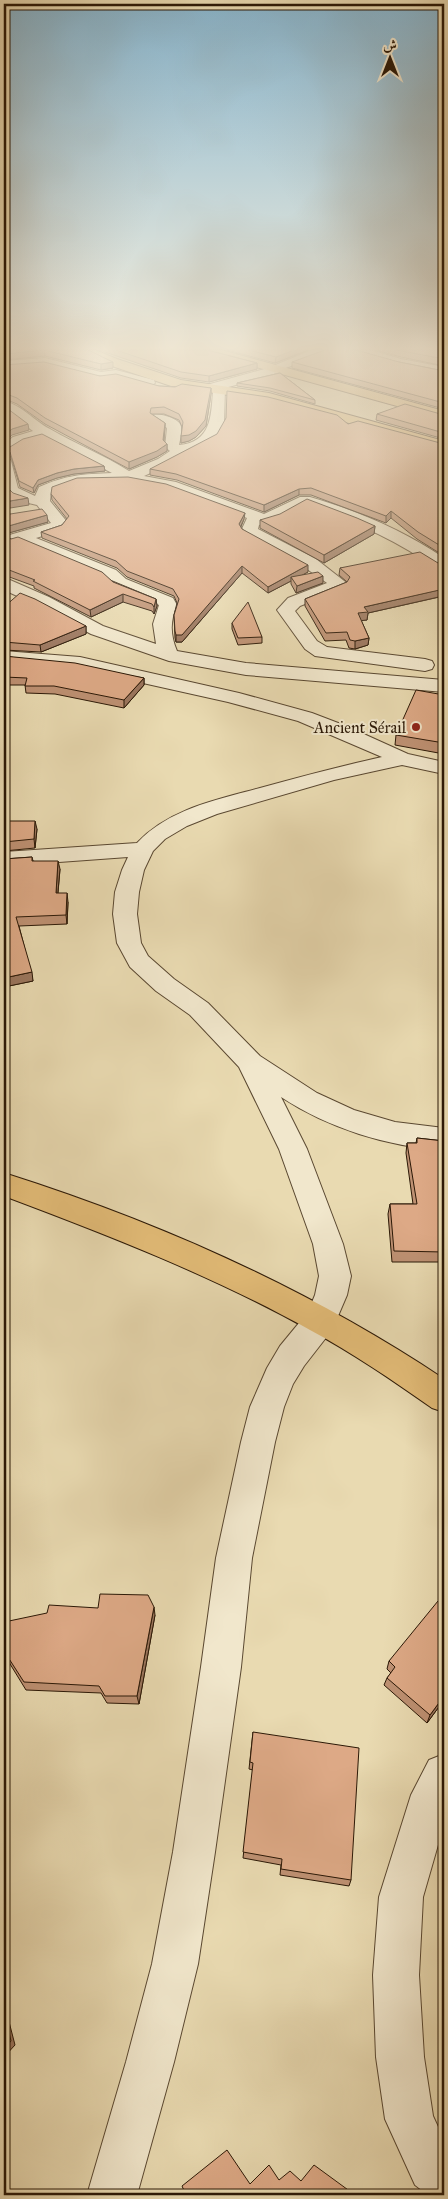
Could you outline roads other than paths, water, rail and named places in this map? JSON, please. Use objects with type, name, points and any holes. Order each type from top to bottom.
[{"type":"main road","points":[[4,1184],[219,1270],[321,1320],[383,1356],[444,1397]]},
{"type":"street","points":[[85,453],[128,477]]},
{"type":"street","points":[[128,477],[163,462],[177,453]]},
{"type":"street","points":[[4,460],[9,485],[13,491],[25,498],[46,505],[60,521],[60,525],[4,541]]},
{"type":"street","points":[[46,505],[44,490],[64,481],[84,478],[128,477],[177,486],[259,518],[273,517],[305,500],[344,514],[402,540],[444,565]]},
{"type":"street","points":[[19,513],[46,505]]},
{"type":"street","points":[[259,518],[252,522],[249,531],[310,563],[339,584],[294,602],[286,610],[311,645],[322,652],[444,677]]},
{"type":"street","points":[[21,536],[82,564],[110,574],[125,585],[167,602],[168,605],[162,618],[161,632],[169,654]]},
{"type":"street","points":[[4,584],[44,601],[98,630],[169,654],[246,669],[342,678],[394,680],[444,677]]},
{"type":"street","points":[[4,656],[80,663],[240,699],[305,717],[339,730],[402,759],[444,768]]},
{"type":"street","points":[[342,678],[444,697]]},
{"type":"street","points":[[402,759],[330,775],[209,809],[172,825],[157,834],[143,849],[133,870],[127,892],[125,914],[129,943],[139,961],[165,985],[199,1009],[250,1062],[315,1105],[343,1117],[371,1126],[444,1139]]},
{"type":"street","points":[[4,859],[143,849]]},
{"type":"street","points":[[112,2195],[150,2062],[175,1964],[194,1852],[221,1667],[234,1558],[258,1442],[267,1407],[279,1378],[292,1356],[321,1320],[331,1295],[335,1276],[328,1244],[293,1149],[250,1062]]},
{"type":"street","points":[[444,1775],[432,1795],[401,1897],[396,1975],[400,2057],[409,2119],[432,2168],[444,2177]]},
{"type":"place","name":"Ancient Sérail","points":[[416,727]]}]
